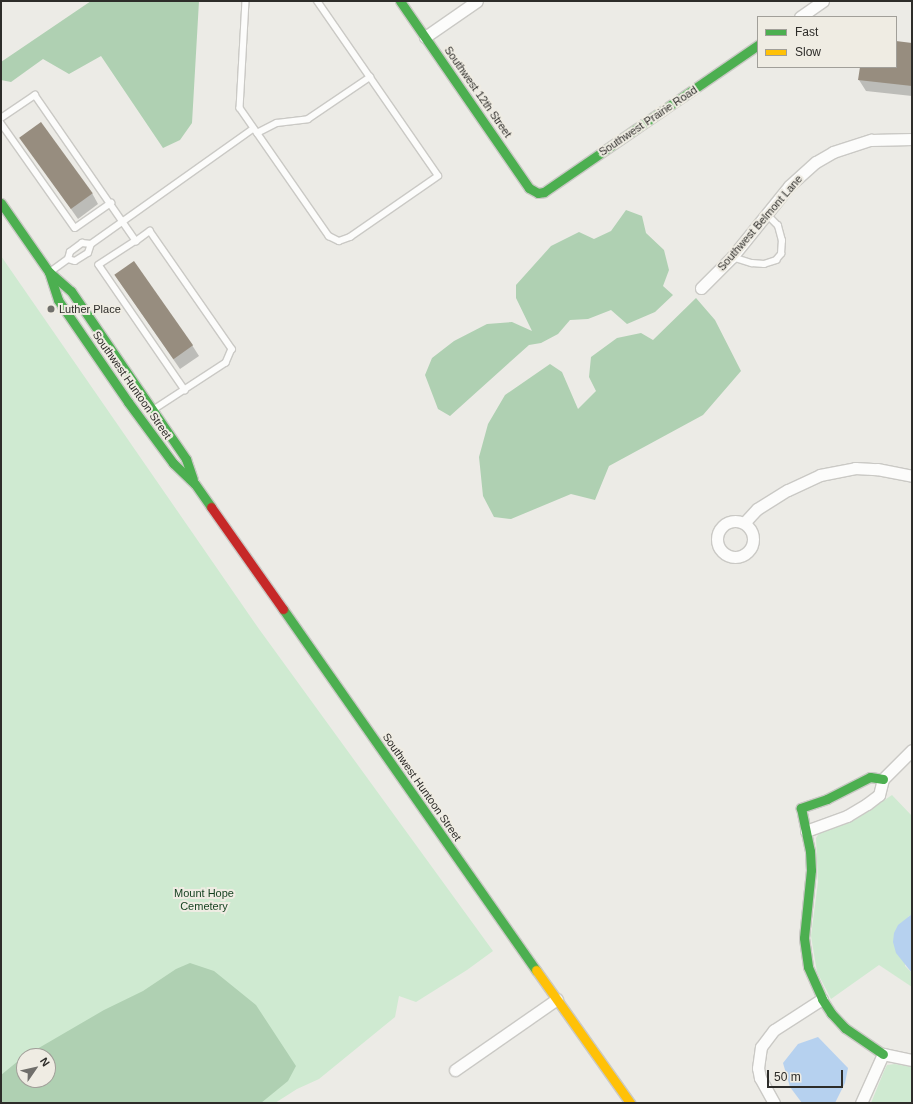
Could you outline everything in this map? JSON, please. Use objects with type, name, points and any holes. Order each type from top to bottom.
[{"type":"main road","name":"Southwest 12th Street","points":[[400,1],[529,188],[538,193]]},
{"type":"main road","name":"Southwest Prairie Road","points":[[538,193],[544,192],[757,47]]},
{"type":"main road","name":"Southwest Huntoon Street","points":[[1,203],[49,272],[72,291],[186,459],[195,484]]},
{"type":"main road","name":"Southwest Huntoon Street","points":[[49,272],[58,300],[173,463],[195,484],[630,1103]]},
{"type":"main road","points":[[883,779],[870,777],[827,799],[801,808],[810,851],[811,870],[804,938],[805,950],[813,981],[822,1000],[845,1028],[862,1041],[884,1054]]},
{"type":"street","points":[[425,37],[477,1]]},
{"type":"street","points":[[801,16],[823,1]]},
{"type":"street","name":"Southwest Belmont Lane","points":[[701,288],[732,257],[766,214],[801,174],[833,152],[871,140],[912,139]]},
{"type":"street","points":[[744,523],[757,509],[788,490],[820,475],[855,468],[877,469],[912,476]]},
{"type":"street","points":[[806,831],[847,816],[879,795],[883,779],[912,750]]},
{"type":"street","points":[[455,1070],[557,999]]},
{"type":"street","points":[[774,1103],[760,1078],[758,1068],[761,1047],[774,1030],[822,1000]]},
{"type":"street","points":[[861,1103],[884,1054],[912,1060]]},
{"type":"lane","points":[[246,1],[240,102],[242,112],[329,236],[339,241],[346,239],[438,176],[317,1]]},
{"type":"lane","points":[[68,259],[75,261],[88,253],[91,244],[255,131],[277,123],[308,119],[370,77]]},
{"type":"lane","points":[[1,118],[35,95],[136,241]]},
{"type":"lane","points":[[1,123],[75,228],[111,203]]},
{"type":"lane","points":[[732,257],[752,263],[764,264],[776,260],[781,254],[783,248],[780,230],[766,214]]},
{"type":"lane","points":[[153,410],[185,390],[226,363],[232,348],[150,231],[99,265],[185,390]]},
{"type":"lane","points":[[49,272],[68,259],[70,252],[82,243],[91,244]]},
{"type":"green space","points":[[91,1],[199,1],[192,123],[180,140],[163,148],[101,56],[69,74],[43,59],[11,82],[1,80],[1,62]]},
{"type":"green space","points":[[626,210],[642,216],[646,233],[664,250],[669,270],[663,286],[673,295],[655,312],[627,324],[611,310],[588,319],[570,320],[558,334],[541,343],[529,345],[450,416],[438,409],[425,375],[432,358],[454,341],[487,324],[512,322],[532,331],[516,298],[516,285],[551,246],[579,232],[594,239],[611,231]]},
{"type":"green space","name":"Mount Hope Cemetery","points":[[1,256],[259,629],[493,951],[467,970],[416,1002],[399,996],[395,1017],[319,1079],[297,1089],[275,1103],[1,1103]]},
{"type":"green space","points":[[696,298],[715,320],[741,371],[703,415],[609,466],[595,500],[571,494],[511,519],[494,517],[483,496],[479,457],[488,424],[505,395],[550,364],[562,372],[578,409],[596,391],[589,377],[591,357],[617,338],[641,333],[653,340]]},
{"type":"green space","points":[[892,795],[912,816],[912,914],[908,917],[905,966],[912,973],[912,987],[879,965],[831,999],[817,972],[811,936],[818,882],[816,838],[820,832],[856,819]]},
{"type":"green space","points":[[190,963],[214,971],[256,1005],[296,1066],[288,1081],[261,1103],[1,1103],[1,1075],[16,1063],[16,1088],[56,1088],[56,1048],[39,1048],[104,1010],[143,991],[176,969]]},
{"type":"green space","points":[[895,1064],[912,1067],[912,1103],[871,1103],[887,1065]]},
{"type":"water","points":[[912,914],[912,973],[896,953],[893,942],[894,933],[898,925]]},
{"type":"water","points":[[818,1037],[848,1068],[845,1083],[835,1103],[802,1103],[790,1087],[783,1063],[798,1044]]},
{"type":"building","points":[[897,41],[912,43],[912,86],[858,80],[860,68],[897,68]]},
{"type":"building","points":[[41,122],[93,193],[71,209],[19,138]]},
{"type":"building","points":[[134,261],[193,345],[173,359],[114,275]]},
{"type":"traffic: fast","points":[[400,1],[529,188],[538,193],[544,192],[757,46]]},
{"type":"traffic: fast","points":[[1,203],[49,272],[71,291],[186,459],[193,479]]},
{"type":"traffic: fast","points":[[49,272],[58,300],[128,402],[173,463],[195,484],[211,507]]},
{"type":"traffic: fast","points":[[283,609],[536,970]]},
{"type":"traffic: fast","points":[[883,779],[870,777],[827,799],[801,808],[810,851],[811,870],[804,938],[808,967],[822,999],[831,1013],[845,1028],[883,1054]]},
{"type":"traffic: slow","points":[[536,970],[630,1103]]},
{"type":"traffic: jam","points":[[211,507],[283,609]]},
{"type":"place","name":"Luther Place","points":[[51,309]]}]
